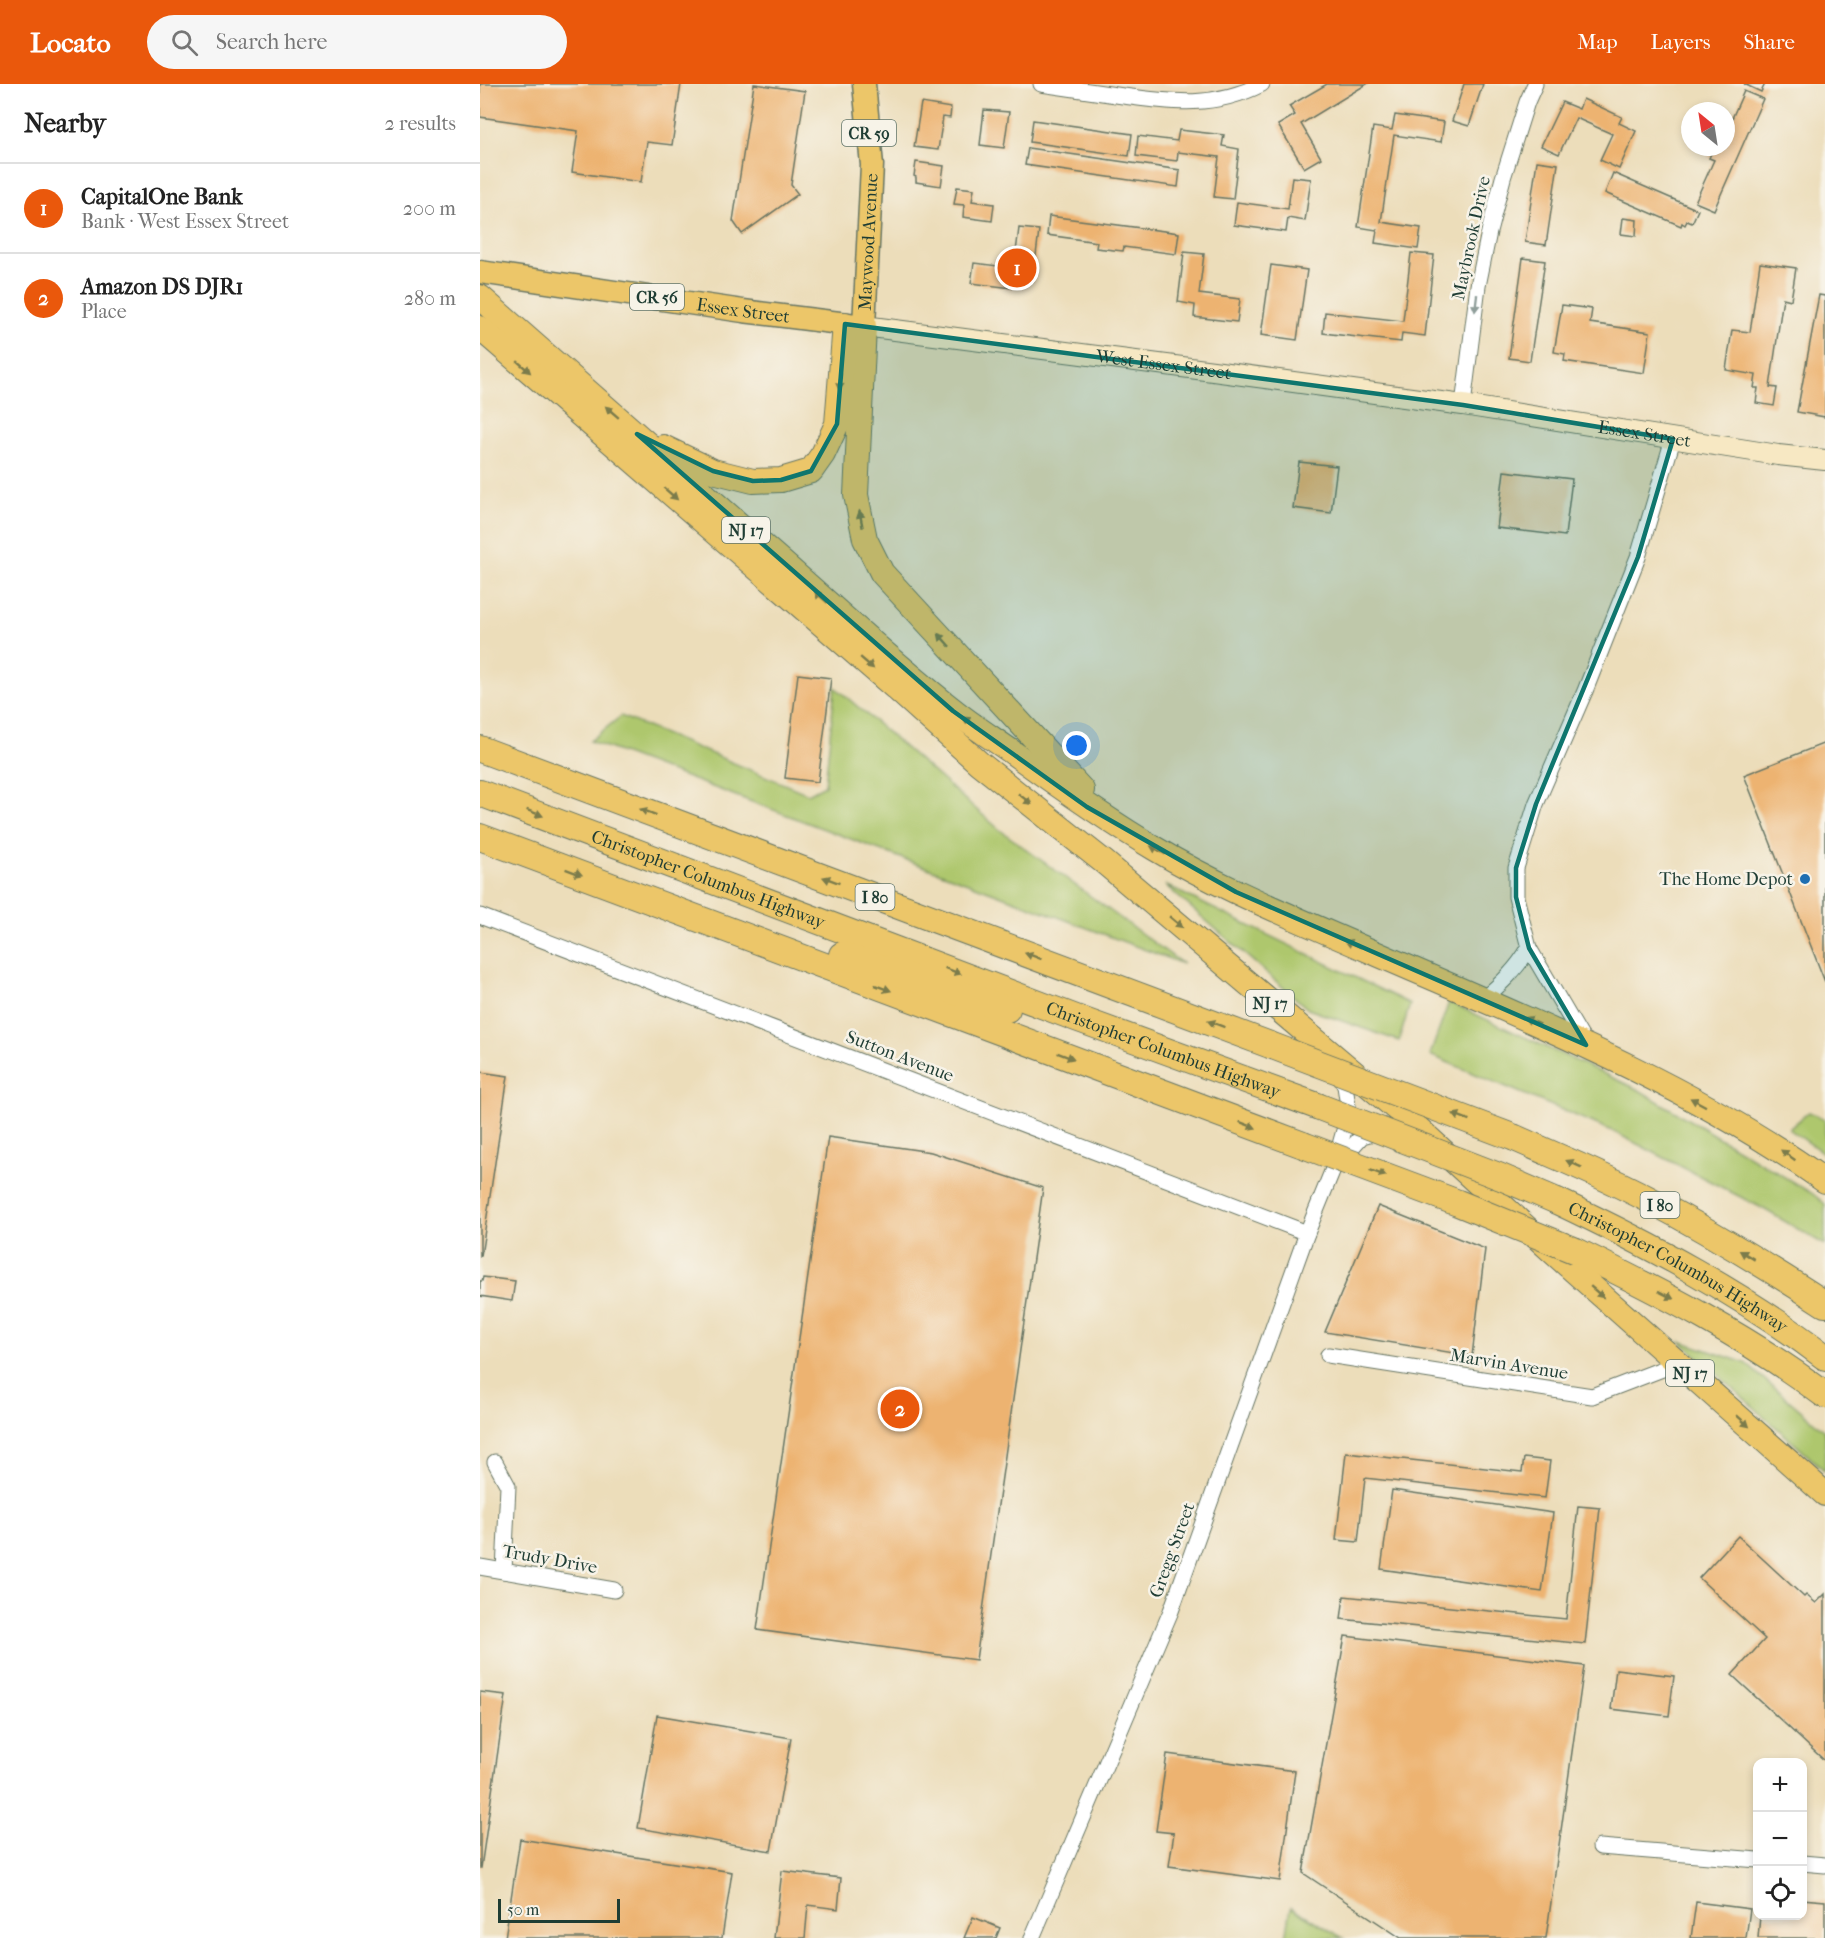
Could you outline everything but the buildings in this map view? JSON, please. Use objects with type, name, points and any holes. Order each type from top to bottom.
[{"type":"highway","name":"NJ 17","points":[[480,297],[953,711],[1087,807],[1157,850],[1236,892],[1586,1045],[1704,1105],[1780,1149],[1825,1181]]},
{"type":"highway","points":[[637,434],[713,471],[753,481],[781,480],[811,471],[823,454],[837,424],[854,325]]},
{"type":"highway","points":[[854,325],[856,495],[865,539],[882,573],[1112,822]]},
{"type":"highway","name":"NJ 17","points":[[480,328],[891,683],[979,763],[1104,862],[1420,1130],[1554,1253],[1825,1494]]},
{"type":"highway","name":"I 80","points":[[480,749],[1515,1138],[1647,1198],[1730,1245],[1825,1304]]},
{"type":"highway","name":"Christopher Columbus Highway","points":[[480,793],[1501,1177],[1557,1201],[1662,1253],[1762,1314],[1825,1357]]},
{"type":"highway","name":"Christopher Columbus Highway","points":[[480,837],[1458,1203],[1576,1251],[1671,1298],[1722,1327],[1825,1395]]},
{"type":"highway","points":[[671,908],[779,935],[1014,1011],[1076,1018]]},
{"type":"highway","name":"I 80","points":[[1797,1286],[1825,1310]]},
{"type":"main road","name":"Maywood Avenue","points":[[854,325],[872,165],[864,84]]},
{"type":"main road","name":"Essex Street","points":[[480,272],[854,325]]},
{"type":"main road","name":"West Essex Street","points":[[854,325],[1463,405]]},
{"type":"main road","name":"Essex Street","points":[[1463,405],[1778,455],[1825,460]]},
{"type":"street","points":[[1041,84],[1191,103],[1248,92],[1262,84]]},
{"type":"street","name":"Maybrook Drive","points":[[1463,405],[1478,286],[1486,245],[1503,178],[1535,84]]},
{"type":"street","points":[[1586,1045],[1529,948],[1516,897],[1516,868],[1536,804],[1585,691],[1638,557],[1673,439]]},
{"type":"street","name":"Sutton Avenue","points":[[480,916],[1307,1233]]},
{"type":"street","points":[[1482,1000],[1506,979],[1529,948]]},
{"type":"street","name":"Gregg Street","points":[[1032,1938],[1171,1611],[1307,1233],[1333,1169],[1349,1113],[1345,1086],[1323,1047]]},
{"type":"street","name":"Gregg Street","points":[[1333,1169],[1362,1136],[1391,1129],[1420,1130]]},
{"type":"street","name":"Marvin Avenue","points":[[1328,1355],[1592,1396],[1678,1363]]},
{"type":"street","points":[[495,1462],[508,1486],[504,1571]]},
{"type":"street","name":"Trudy Drive","points":[[480,1567],[614,1590]]},
{"type":"street","points":[[1600,1847],[1753,1860]]},
{"type":"street","points":[[1807,1863],[1825,1865]]},
{"type":"highlighted area","points":[[845,324],[1463,405],[1673,439],[1638,557],[1536,804],[1516,868],[1516,897],[1529,948],[1586,1045],[1236,892],[1087,807],[953,711],[637,434],[713,471],[753,481],[781,480],[811,471],[837,424]]},
{"type":"green space","points":[[835,687],[1000,830],[1183,964],[590,741],[621,716],[808,794],[825,785]]},
{"type":"green space","points":[[1165,885],[1410,1004],[1399,1041],[1308,1009]]},
{"type":"green space","points":[[1449,1002],[1639,1090],[1813,1194],[1825,1204],[1825,1245],[1762,1208],[1610,1130],[1430,1055]]},
{"type":"green space","points":[[1809,1112],[1825,1120],[1825,1154],[1789,1129]]},
{"type":"green space","points":[[1680,1341],[1745,1363],[1825,1431],[1825,1471]]},
{"type":"green space","points":[[1291,1907],[1343,1938],[1286,1938]]},
{"type":"place","name":"CapitalOne Bank","points":[[1017,268]]},
{"type":"place","name":"The Home Depot","points":[[1805,879]]},
{"type":"place","name":"Amazon DS DJR1","points":[[900,1409]]}]
